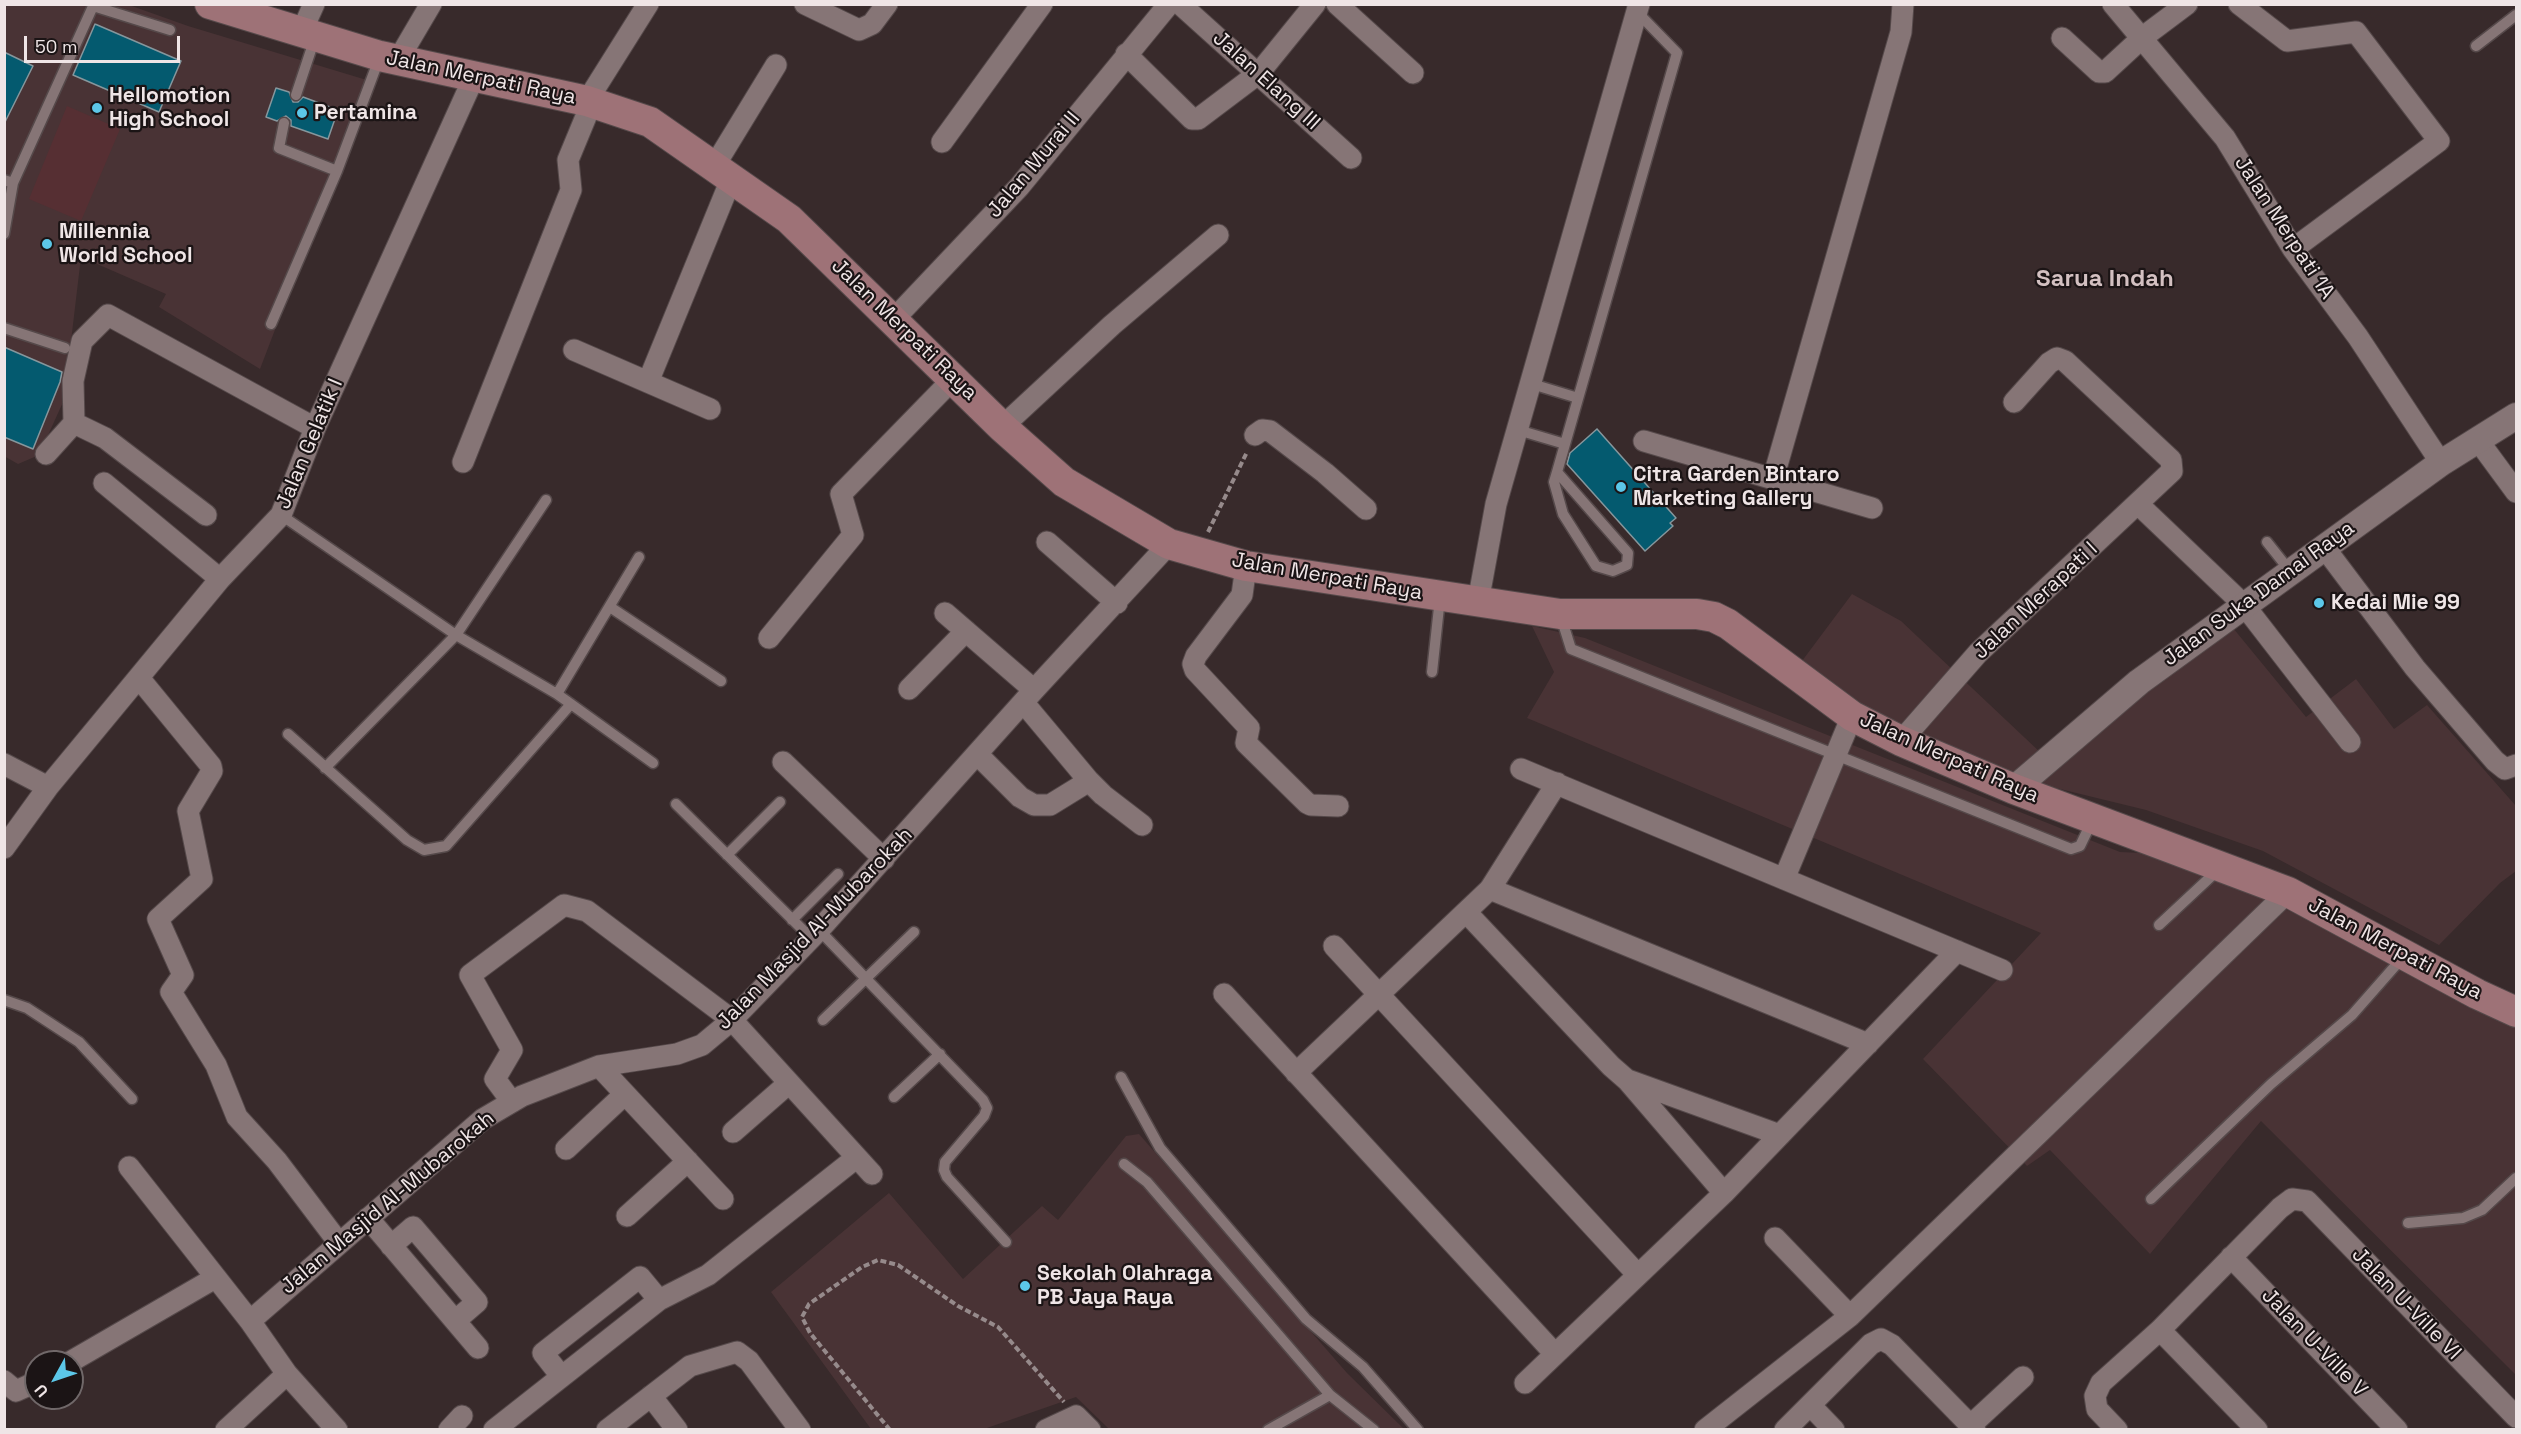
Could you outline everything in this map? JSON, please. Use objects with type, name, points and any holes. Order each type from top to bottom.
[{"type":"main road","name":"Jalan Merpati Raya","points":[[210,4],[389,58],[589,101],[650,122],[789,219],[894,319],[1002,427],[1064,482],[1169,544],[1246,566],[1560,614],[1697,614],[1714,617],[1728,624],[1852,716],[1901,741],[2014,789],[2288,892],[2477,994],[2517,1012]]},
{"type":"street","points":[[309,35],[314,4]]},
{"type":"street","points":[[389,58],[431,4]]},
{"type":"street","points":[[463,462],[571,190],[568,160],[589,101],[648,4]]},
{"type":"street","points":[[805,4],[858,30],[872,24],[887,4]]},
{"type":"street","points":[[942,142],[1042,4]]},
{"type":"street","name":"Jalan Murai II","points":[[894,319],[1019,187],[1168,4]]},
{"type":"street","name":"Jalan Elang III","points":[[1180,4],[1351,158]]},
{"type":"street","points":[[1126,54],[1192,119],[1198,119],[1259,74],[1315,4]]},
{"type":"street","points":[[1337,4],[1413,73]]},
{"type":"street","points":[[1773,479],[1898,43],[1903,4]]},
{"type":"street","name":"Jalan Merpati 1A","points":[[2113,4],[2225,138],[2293,249],[2358,337],[2441,463]]},
{"type":"street","points":[[2062,38],[2099,72],[2109,70],[2143,38],[2187,4]]},
{"type":"street","points":[[2238,4],[2287,40],[2356,32],[2439,141],[2293,249]]},
{"type":"street","points":[[1478,602],[1496,504],[1640,7]]},
{"type":"street","points":[[648,382],[723,171],[776,65]]},
{"type":"street","name":"Jalan Gelatik I","points":[[4,848],[48,787],[220,579],[281,515],[315,428],[474,77]]},
{"type":"street","points":[[1002,427],[1095,340],[1218,235]]},
{"type":"street","points":[[46,454],[74,423],[73,381],[82,340],[108,315],[315,428]]},
{"type":"street","points":[[574,350],[710,409]]},
{"type":"street","name":"Jalan Merapati I","points":[[1901,741],[1978,653],[2138,504],[2172,471],[2174,465],[2065,361],[2057,358],[2049,363],[2013,402]]},
{"type":"street","points":[[769,638],[853,535],[841,494],[954,378]]},
{"type":"street","name":"Jalan Suka Damai Raya","points":[[2014,789],[2139,682],[2441,463],[2517,416]]},
{"type":"street","points":[[74,423],[105,438],[206,515]]},
{"type":"street","points":[[1255,435],[1262,430],[1270,431],[1325,473],[1366,509]]},
{"type":"street","points":[[2477,439],[2517,492]]},
{"type":"street","points":[[1644,441],[1872,508]]},
{"type":"street","points":[[104,483],[220,579]]},
{"type":"street","points":[[2138,504],[2244,605],[2350,742]]},
{"type":"street","points":[[1047,542],[1117,603]]},
{"type":"street","name":"Jalan Masjid Al-Mubarokah","points":[[250,1321],[483,1119],[512,1102],[599,1066],[677,1054],[702,1045],[732,1020],[884,859],[1028,696],[1117,603],[1169,544]]},
{"type":"street","points":[[2324,547],[2415,668],[2495,761],[2505,769],[2517,765]]},
{"type":"street","points":[[1246,566],[1242,595],[1196,656],[1193,664],[1195,670],[1249,728],[1246,743],[1307,802],[1311,805],[1338,806]]},
{"type":"street","points":[[945,613],[966,631],[1028,696],[1089,781],[1103,795],[1142,825]]},
{"type":"street","points":[[909,689],[966,631]]},
{"type":"street","points":[[138,678],[211,766],[212,771],[188,811],[202,879],[158,919],[183,975],[171,992],[216,1065],[237,1117],[277,1161],[339,1243]]},
{"type":"street","points":[[1784,879],[1852,716]]},
{"type":"street","points":[[977,754],[1020,797],[1034,805],[1050,805],[1089,781]]},
{"type":"street","points":[[783,762],[884,859]]},
{"type":"street","points":[[4,764],[48,787]]},
{"type":"street","points":[[1521,769],[2002,970]]},
{"type":"street","points":[[1296,1073],[1490,890],[1557,783]]},
{"type":"street","points":[[1490,890],[1868,1044]]},
{"type":"street","points":[[1705,1430],[1850,1316],[2288,892]]},
{"type":"street","points":[[512,1102],[495,1079],[512,1050],[470,975],[564,905],[587,911],[732,1020],[872,1174]]},
{"type":"street","points":[[1466,912],[1611,1066],[1627,1080],[1724,1193]]},
{"type":"street","points":[[1334,946],[1638,1275]]},
{"type":"street","points":[[1525,1383],[1724,1193],[1957,951]]},
{"type":"street","points":[[1224,994],[1555,1354]]},
{"type":"street","points":[[599,1066],[723,1199]]},
{"type":"street","points":[[1627,1080],[1780,1134]]},
{"type":"street","points":[[733,1132],[789,1083]]},
{"type":"street","points":[[566,1149],[625,1094]]},
{"type":"street","points":[[494,1430],[658,1299],[708,1275],[856,1158]]},
{"type":"street","points":[[627,1216],[688,1161]]},
{"type":"street","points":[[129,1167],[250,1321],[287,1374],[337,1430]]},
{"type":"street","name":"Jalan U-Ville VI","points":[[2231,1257],[2292,1199],[2307,1201],[2517,1417]]},
{"type":"street","points":[[368,1218],[478,1348]]},
{"type":"street","points":[[391,1246],[413,1227],[477,1302],[455,1321]]},
{"type":"street","points":[[1775,1238],[1850,1316]]},
{"type":"street","points":[[2117,1430],[2097,1409],[2095,1396],[2101,1383],[2160,1330],[2231,1257]]},
{"type":"street","name":"Jalan U-Ville V","points":[[2231,1257],[2397,1430]]},
{"type":"street","points":[[561,1376],[543,1353],[640,1276],[658,1299]]},
{"type":"street","points":[[84,1354],[215,1278]]},
{"type":"street","points":[[2160,1330],[2257,1430]]},
{"type":"street","points":[[1785,1430],[1871,1344],[1881,1339],[1892,1345],[1973,1427],[2023,1377]]},
{"type":"street","points":[[607,1430],[690,1366],[737,1353],[749,1361],[800,1430]]},
{"type":"street","points":[[226,1430],[287,1374]]},
{"type":"street","points":[[4,1381],[16,1391],[24,1387]]},
{"type":"street","points":[[651,1396],[677,1430]]},
{"type":"street","points":[[1810,1405],[1834,1430]]},
{"type":"street","points":[[1046,1430],[1083,1423]]},
{"type":"lane","points":[[4,234],[9,182],[94,5],[170,30]]},
{"type":"lane","points":[[1557,472],[1628,553],[1627,565],[1613,571],[1596,566],[1563,514],[1554,482],[1677,52],[1640,7]]},
{"type":"lane","points":[[2476,46],[2517,15]]},
{"type":"lane","points":[[296,95],[309,35]]},
{"type":"lane","points":[[271,324],[389,58]]},
{"type":"lane","points":[[284,123],[279,148],[337,171]]},
{"type":"lane","points":[[4,328],[65,348]]},
{"type":"lane","points":[[1532,384],[1578,398]]},
{"type":"lane","points":[[1518,430],[1565,444]]},
{"type":"lane","points":[[326,768],[456,635],[546,500]]},
{"type":"lane","points":[[281,515],[456,635],[556,694],[653,763]]},
{"type":"lane","points":[[2267,542],[2291,571]]},
{"type":"lane","points":[[556,694],[639,557]]},
{"type":"lane","points":[[1432,672],[1440,596]]},
{"type":"lane","points":[[610,607],[721,681]]},
{"type":"lane","points":[[1560,614],[1571,649],[1837,753],[2072,849],[2080,846],[2093,818]]},
{"type":"lane","points":[[288,734],[407,840],[424,850],[446,846],[571,704]]},
{"type":"lane","points":[[727,855],[780,802]]},
{"type":"lane","points":[[676,804],[792,920],[815,934],[867,977],[983,1100],[987,1108],[984,1116],[945,1162],[944,1170],[947,1177],[1006,1242]]},
{"type":"lane","points":[[2160,925],[2211,874],[2223,867]]},
{"type":"lane","points":[[792,920],[838,874]]},
{"type":"lane","points":[[823,1020],[914,932]]},
{"type":"lane","points":[[2151,1199],[2271,1084],[2352,1015],[2405,955]]},
{"type":"lane","points":[[4,1000],[27,1008],[79,1042],[132,1099]]},
{"type":"lane","points":[[894,1097],[940,1054]]},
{"type":"lane","points":[[1121,1077],[1160,1148],[1306,1319],[1363,1366],[1418,1430]]},
{"type":"lane","points":[[1124,1164],[1147,1182],[1330,1395],[1374,1430]]},
{"type":"lane","points":[[2408,1224],[2463,1218],[2482,1210],[2517,1178]]},
{"type":"lane","points":[[1268,1430],[1330,1395]]},
{"type":"path","points":[[1198,552],[1255,435]]},
{"type":"path","points":[[890,1430],[810,1333],[802,1317],[808,1304],[862,1267],[878,1260],[898,1265],[958,1306],[998,1327],[1083,1423]]},
{"type":"shaded area","points":[[4,5],[129,5],[188,26],[370,81],[260,369],[159,307],[166,294],[81,257],[64,400],[39,455],[18,464],[4,456]]},
{"type":"shaded area","points":[[67,106],[120,129],[81,221],[29,199]]},
{"type":"shaded area","points":[[1852,594],[1901,621],[2042,754],[2224,617],[2306,717],[2356,679],[2394,729],[2427,705],[2516,806],[2516,871],[2500,883],[2439,945],[2263,851],[2146,810],[2015,778],[1862,711],[1802,661]]},
{"type":"shaded area","points":[[1532,626],[1585,638],[2120,852],[2163,854],[2321,925],[2516,1020],[2516,1375],[2261,1121],[2150,1254],[2050,1150],[2027,1166],[1923,1059],[2041,933],[1527,718],[1554,672]]},
{"type":"shaded area","name":"Sekolah Olahraga PB Jaya Raya","points":[[1139,1134],[1347,1373],[1404,1429],[1109,1429],[1076,1397],[984,1429],[871,1429],[771,1292],[889,1193],[963,1279],[1042,1206],[1058,1220],[1126,1136]]},
{"type":"building","points":[[95,24],[181,61],[159,112],[73,75]]},
{"type":"building","points":[[4,52],[33,66],[4,124]]},
{"type":"building","name":"Pertamina","points":[[276,88],[289,92],[293,102],[298,102],[303,97],[338,110],[328,139],[291,126],[291,120],[286,116],[277,121],[266,117]]},
{"type":"building","points":[[4,347],[62,372],[33,449],[4,437]]},
{"type":"building","name":"Citra Garden Bintaro Marketing Gallery","points":[[1597,429],[1676,518],[1670,523],[1673,526],[1645,551],[1567,464],[1570,453]]},
{"type":"place","name":"Hellomotion High School","points":[[97,108]]},
{"type":"place","name":"Pertamina","points":[[302,113]]},
{"type":"place","name":"Millennia World School","points":[[47,244]]},
{"type":"place","name":"Citra Garden Bintaro Marketing Gallery","points":[[1621,487]]},
{"type":"place","name":"Kedai Mie 99","points":[[2319,603]]},
{"type":"place","name":"Sekolah Olahraga PB Jaya Raya","points":[[1025,1286]]},
{"type":"district","name":"Sarua Indah","points":[[2105,279]]}]
